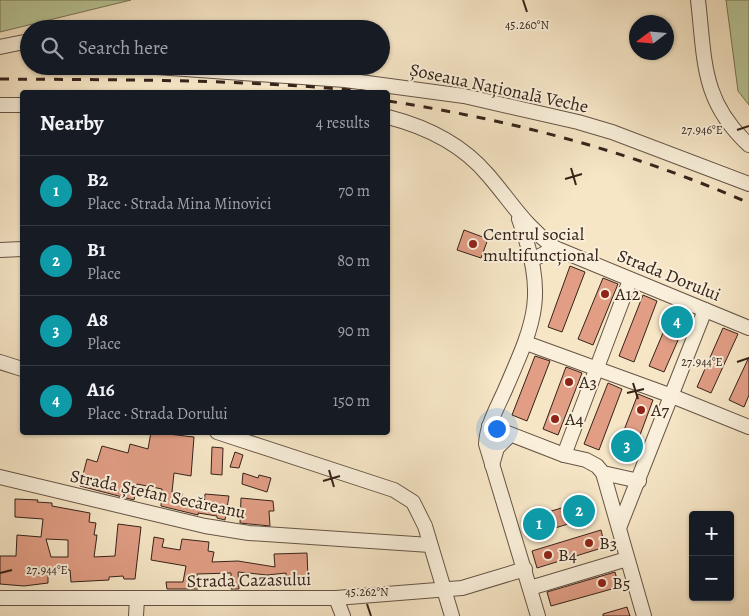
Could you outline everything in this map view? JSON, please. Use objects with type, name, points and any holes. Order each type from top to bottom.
[{"type":"street","points":[[698,0],[708,84],[716,102],[733,130],[749,145]]},
{"type":"street","points":[[0,47],[20,43]]},
{"type":"street","name":"Șoseaua Națională Veche","points":[[272,75],[345,80],[464,96],[578,122],[612,132],[749,184]]},
{"type":"street","points":[[0,105],[20,105]]},
{"type":"street","name":"Strada Dorului","points":[[390,118],[427,129],[455,146],[487,174],[518,214],[538,235],[555,248],[749,328]]},
{"type":"street","points":[[518,214],[537,283],[535,312],[526,343],[489,426],[486,444],[538,616]]},
{"type":"street","points":[[532,260],[555,248]]},
{"type":"street","points":[[0,250],[20,249]]},
{"type":"street","points":[[564,455],[630,280]]},
{"type":"street","points":[[618,528],[639,481],[705,310]]},
{"type":"street","points":[[526,343],[748,422]]},
{"type":"street","points":[[0,362],[20,368]]},
{"type":"street","points":[[489,426],[564,455],[586,460],[603,472],[644,616]]},
{"type":"street","points":[[226,435],[394,490],[413,502],[430,545],[452,616]]},
{"type":"street","points":[[492,465],[497,448],[510,435]]},
{"type":"street","points":[[603,472],[639,481]]},
{"type":"street","name":"Strada Ștefan Secăreanu","points":[[0,477],[205,526],[249,533],[430,545]]},
{"type":"street","points":[[530,588],[627,558]]},
{"type":"street","name":"Strada Cazasului","points":[[0,598],[137,600],[336,598],[462,588],[525,569]]},
{"type":"street","points":[[336,598],[343,616]]},
{"type":"street","points":[[136,616],[137,600]]},
{"type":"green space","points":[[0,0],[131,0],[49,20],[20,20],[20,27],[0,32]]},
{"type":"green space","points":[[726,0],[749,0],[749,105],[738,91]]},
{"type":"building","name":"Centrul social multifuncțional","points":[[464,230],[488,239],[481,258],[457,250]]},
{"type":"building","points":[[570,266],[585,272],[562,332],[548,327]]},
{"type":"building","points":[[603,278],[618,284],[593,345],[578,339]]},
{"type":"building","points":[[643,295],[657,301],[634,362],[619,356]]},
{"type":"building","points":[[674,307],[690,313],[664,372],[649,366]]},
{"type":"building","points":[[723,328],[738,334],[711,393],[697,387]]},
{"type":"building","points":[[535,356],[550,361],[527,421],[512,415]]},
{"type":"building","points":[[749,357],[749,395],[744,407],[729,400]]},
{"type":"building","points":[[566,367],[582,373],[558,435],[543,429]]},
{"type":"building","points":[[608,383],[622,389],[599,450],[584,444]]},
{"type":"building","points":[[638,394],[653,400],[630,462],[614,456]]},
{"type":"building","points":[[150,435],[194,437],[191,476],[174,473],[172,492],[182,493],[181,501],[204,505],[205,494],[229,496],[225,520],[217,518],[217,516],[198,513],[198,515],[161,506],[162,489],[137,484],[134,500],[80,486],[87,459],[97,462],[102,446],[128,453],[130,444],[148,449]]},
{"type":"building","points":[[212,447],[223,448],[222,475],[211,474]]},
{"type":"building","points":[[235,452],[243,455],[239,468],[230,467]]},
{"type":"building","points":[[243,473],[258,478],[259,475],[271,478],[267,492],[242,484]]},
{"type":"building","points":[[241,498],[273,501],[274,511],[269,511],[270,526],[240,523]]},
{"type":"building","points":[[15,499],[38,500],[37,502],[52,503],[52,506],[90,513],[89,522],[96,523],[94,535],[97,535],[94,557],[115,556],[118,524],[141,527],[135,579],[124,579],[123,576],[109,577],[109,580],[71,582],[70,570],[48,570],[48,583],[24,586],[0,584],[0,556],[16,556],[17,535],[41,537],[43,519],[15,517]],"holes":[[[46,539],[68,540],[68,557],[51,557]]]},
{"type":"building","points":[[591,499],[596,515],[527,537],[522,520]]},
{"type":"building","points":[[601,530],[605,547],[537,568],[532,551]]},
{"type":"building","points":[[154,537],[164,539],[162,547],[180,550],[182,539],[209,542],[208,551],[214,552],[212,562],[238,561],[275,567],[274,554],[307,553],[308,578],[286,576],[286,573],[267,575],[238,572],[239,589],[231,589],[231,573],[197,574],[198,589],[167,589],[166,582],[183,582],[186,566],[151,560]]},
{"type":"building","points":[[615,572],[619,587],[551,606],[547,592]]},
{"type":"building","points":[[627,607],[630,616],[603,616],[603,614]]},
{"type":"railway","points":[[0,79],[232,82],[348,90]]},
{"type":"railway","points":[[390,101],[480,118],[572,140],[661,168],[749,203]]},
{"type":"place","name":"Centrul social multifuncțional","points":[[473,244]]},
{"type":"place","name":"A12","points":[[605,294]]},
{"type":"place","name":"A16","points":[[677,322]]},
{"type":"place","name":"A3","points":[[569,382]]},
{"type":"place","name":"A7","points":[[641,410]]},
{"type":"place","name":"A4","points":[[555,419]]},
{"type":"place","name":"A8","points":[[627,446]]},
{"type":"place","name":"B1","points":[[579,511]]},
{"type":"place","name":"B2","points":[[539,524]]},
{"type":"place","name":"B3","points":[[589,543]]},
{"type":"place","name":"B4","points":[[548,555]]},
{"type":"place","name":"B5","points":[[602,583]]}]
